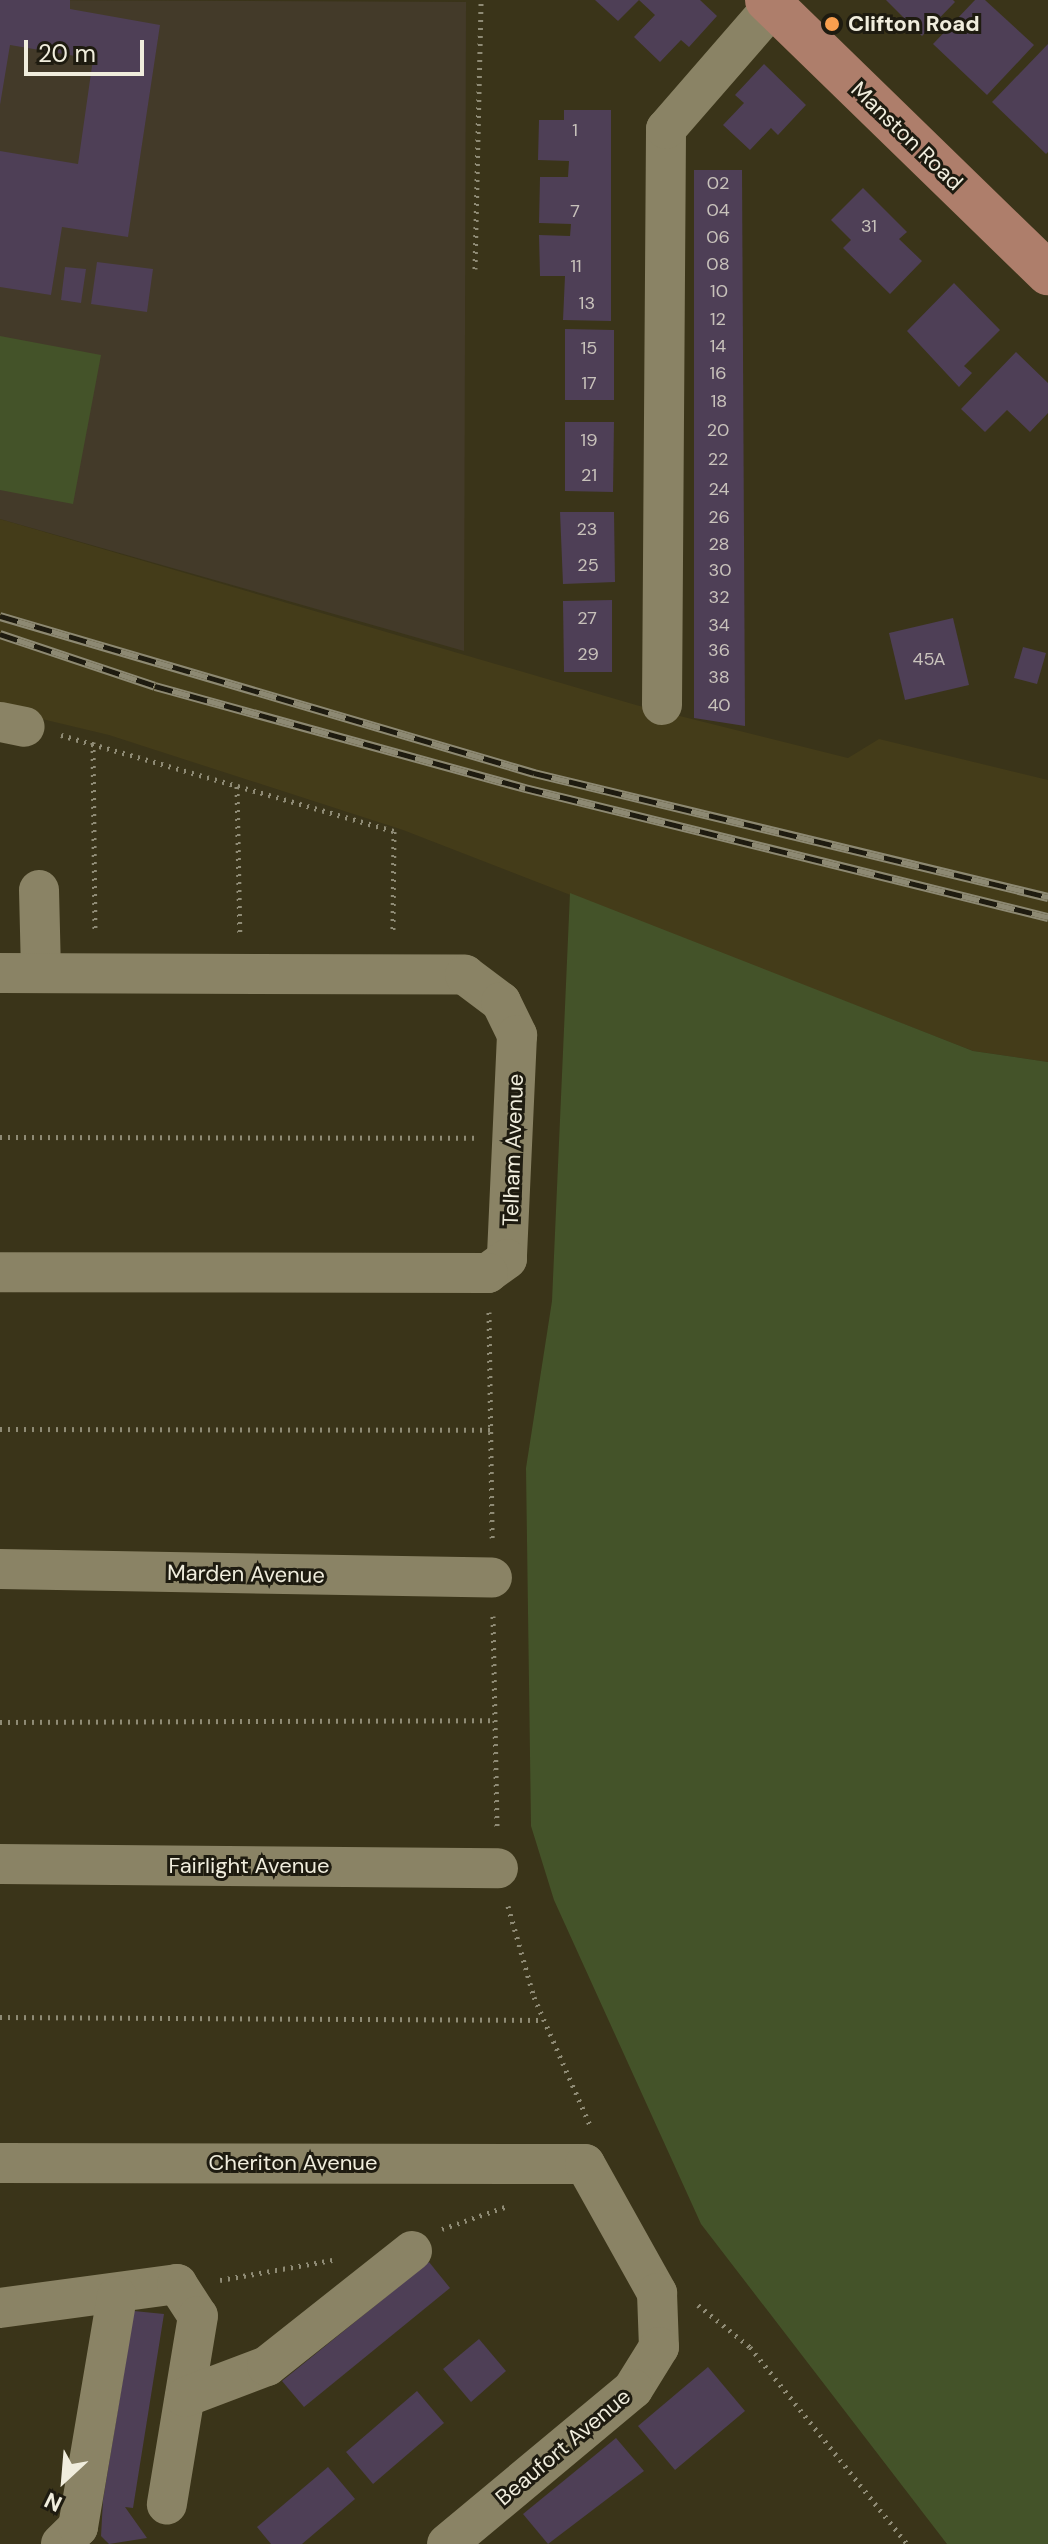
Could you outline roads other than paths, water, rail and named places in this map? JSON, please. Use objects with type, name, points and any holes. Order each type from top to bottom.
[{"type":"main road","name":"Manston Road","points":[[770,3],[1048,273]]},
{"type":"street","points":[[662,705],[666,129],[770,3]]},
{"type":"street","points":[[39,890],[41,972]]},
{"type":"street","name":"Telham Avenue","points":[[0,973],[465,975],[501,1002],[517,1035],[516,1138],[507,1259],[488,1273],[0,1272]]},
{"type":"street","name":"Marden Avenue","points":[[0,1569],[492,1578]]},
{"type":"street","name":"Fairlight Avenue","points":[[0,1864],[498,1868]]},
{"type":"street","name":"Cheriton Avenue","points":[[0,2163],[590,2150]]},
{"type":"street","name":"Beaufort Avenue","points":[[472,2537],[633,2389],[659,2347],[657,2293],[590,2150]]},
{"type":"street","points":[[185,2397],[267,2366],[412,2251]]},
{"type":"street","points":[[0,2308],[117,2296],[177,2284],[198,2316],[167,2504]]},
{"type":"street","points":[[61,2544],[78,2527],[117,2296]]},
{"type":"railway","points":[[0,616],[534,773],[1048,897]]},
{"type":"railway","points":[[0,634],[155,686],[525,788],[1048,917]]},
{"type":"place","name":"Clifton Road","points":[[832,24]]}]
